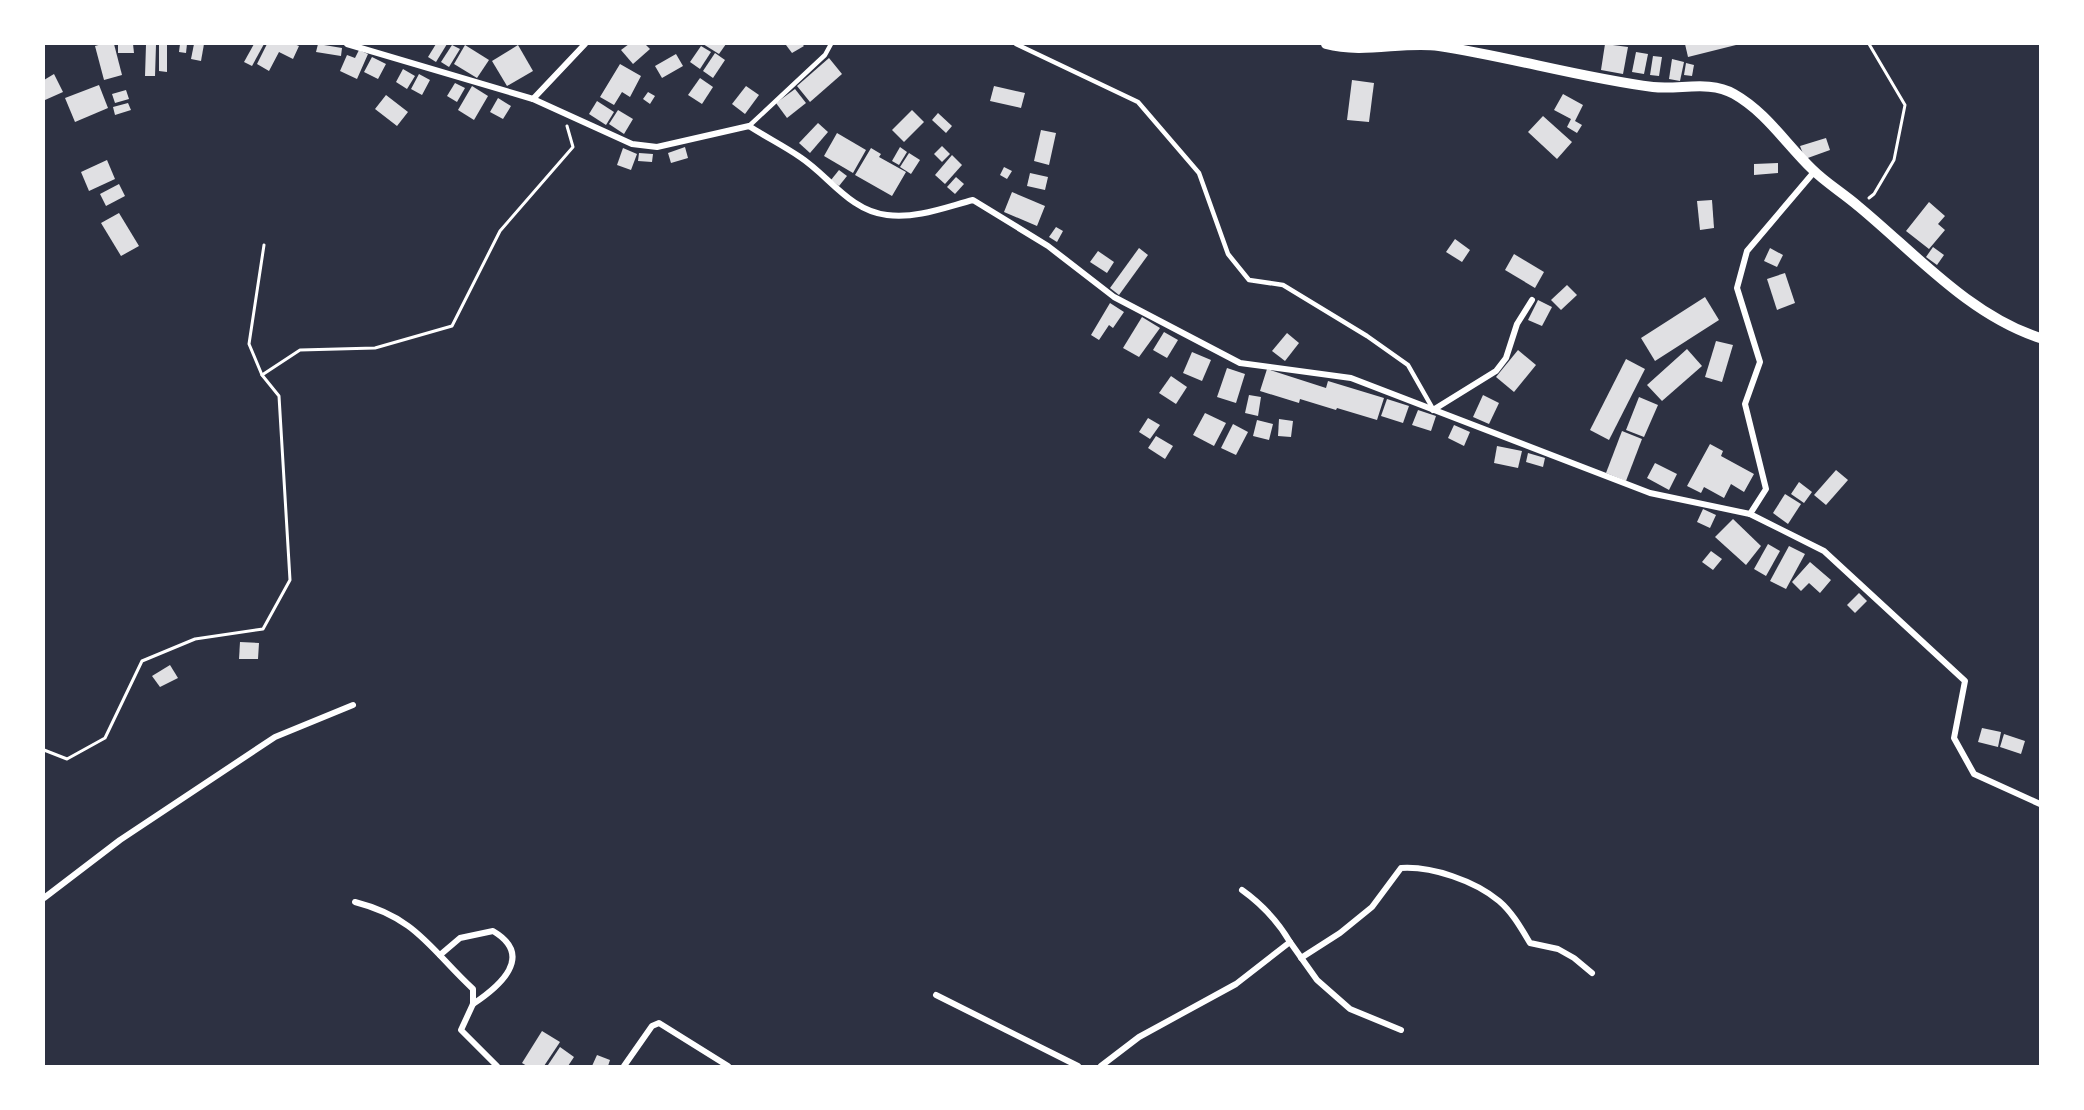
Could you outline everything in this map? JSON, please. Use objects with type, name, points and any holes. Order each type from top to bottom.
[{"type":"street","points":[[347,44],[533,99],[632,144],[657,147],[749,126],[802,158],[833,187],[865,209],[888,215],[923,213],[973,200],[1048,246],[1114,297],[1240,363],[1351,378],[1650,493],[1750,514],[1824,551],[1965,681],[1954,738],[1974,774],[2040,804]]},
{"type":"street","points":[[533,99],[585,44]]},
{"type":"street","points":[[1326,44],[1337,47],[1386,49],[1436,46],[1567,70],[1620,83],[1666,88],[1713,86],[1733,93],[1766,119],[1814,172],[1858,206],[1936,275],[2007,326],[2040,338]]},
{"type":"street","points":[[1750,514],[1766,489],[1745,404],[1760,362],[1737,288],[1747,251],[1814,172]]},
{"type":"street","points":[[1433,410],[1496,371],[1506,358],[1517,324],[1532,300]]},
{"type":"street","points":[[44,898],[120,840],[275,737],[353,705]]},
{"type":"street","points":[[1301,958],[1340,933],[1372,907],[1401,868],[1418,867],[1464,882],[1498,900],[1518,923],[1530,943],[1558,949],[1574,958],[1592,973]]},
{"type":"street","points":[[1242,890],[1262,904],[1280,924],[1317,980],[1350,1009],[1401,1030]]},
{"type":"street","points":[[355,902],[382,909],[421,932],[473,989],[473,1004],[461,1030],[497,1066]]},
{"type":"street","points":[[440,955],[460,938],[493,931],[501,936],[512,949],[512,967],[493,991],[473,1004]]},
{"type":"street","points":[[1101,1066],[1139,1037],[1236,984],[1290,942]]},
{"type":"street","points":[[936,995],[1078,1066]]},
{"type":"street","points":[[624,1066],[652,1026],[659,1023],[728,1066]]},
{"type":"lane","points":[[749,126],[825,55],[831,44]]},
{"type":"lane","points":[[1016,44],[1138,102],[1198,173],[1228,254],[1249,280],[1283,285],[1367,336],[1408,365],[1433,410]]},
{"type":"path","points":[[1858,206],[1874,194],[1894,160],[1905,105],[1869,44]]},
{"type":"path","points":[[262,375],[300,350],[375,348],[452,326],[500,231],[573,147],[568,128],[556,110]]},
{"type":"path","points":[[44,750],[66,759],[105,738],[142,661],[195,639],[263,629],[290,580],[279,396],[262,375],[249,344],[264,245]]},
{"type":"building","points":[[114,44],[122,75],[104,80],[95,46]]},
{"type":"building","points":[[118,44],[133,44],[134,53],[118,53]]},
{"type":"building","points":[[146,44],[156,44],[155,76],[145,76]]},
{"type":"building","points":[[159,44],[167,44],[167,72],[159,71]]},
{"type":"building","points":[[180,44],[187,44],[186,53],[179,52]]},
{"type":"building","points":[[194,44],[204,44],[201,61],[191,59]]},
{"type":"building","points":[[254,44],[264,44],[252,66],[244,62]]},
{"type":"building","points":[[267,44],[299,46],[293,59],[279,52],[269,71],[257,64]]},
{"type":"building","points":[[318,44],[342,48],[341,56],[316,52]]},
{"type":"building","points":[[436,44],[447,44],[436,62],[428,57]]},
{"type":"building","points":[[629,44],[645,44],[650,49],[633,64],[621,50]]},
{"type":"building","points":[[703,44],[726,44],[719,54]]},
{"type":"building","points":[[802,44],[804,46],[792,53],[786,45]]},
{"type":"building","points":[[1605,44],[1628,47],[1623,74],[1601,70]]},
{"type":"building","points":[[1685,44],[1736,44],[1736,45],[1688,57]]},
{"type":"building","points":[[452,45],[460,49],[449,67],[441,62]]},
{"type":"building","points":[[465,45],[489,60],[477,78],[454,64]]},
{"type":"building","points":[[518,45],[533,71],[507,86],[492,61]]},
{"type":"building","points":[[701,46],[711,52],[700,69],[690,62]]},
{"type":"building","points":[[359,50],[368,54],[357,79],[340,71],[347,55],[355,58]]},
{"type":"building","points":[[1636,52],[1648,54],[1644,74],[1632,72]]},
{"type":"building","points":[[715,53],[725,60],[713,78],[703,71]]},
{"type":"building","points":[[676,54],[683,66],[662,78],[655,66]]},
{"type":"building","points":[[1653,56],[1662,57],[1659,76],[1650,75]]},
{"type":"building","points":[[372,57],[386,64],[378,79],[364,72]]},
{"type":"building","points":[[829,58],[842,74],[810,102],[797,86]]},
{"type":"building","points":[[1672,59],[1684,62],[1680,81],[1669,79]]},
{"type":"building","points":[[1686,63],[1694,65],[1692,76],[1684,75]]},
{"type":"building","points":[[620,64],[641,76],[630,97],[622,92],[614,105],[600,97]]},
{"type":"building","points":[[403,69],[415,76],[407,89],[396,82]]},
{"type":"building","points":[[54,74],[63,92],[45,100],[44,80]]},
{"type":"building","points":[[419,74],[430,80],[422,95],[411,89]]},
{"type":"building","points":[[700,78],[713,87],[702,104],[688,95]]},
{"type":"building","points":[[1352,80],[1374,83],[1369,122],[1347,120]]},
{"type":"building","points":[[455,83],[465,88],[457,102],[447,96]]},
{"type":"building","points":[[99,85],[108,108],[75,122],[65,98]]},
{"type":"building","points":[[472,86],[488,96],[474,120],[458,110]]},
{"type":"building","points":[[746,86],[759,95],[745,114],[732,104]]},
{"type":"building","points":[[994,86],[1025,93],[1021,108],[990,101]]},
{"type":"building","points":[[795,89],[806,103],[787,118],[776,103]]},
{"type":"building","points":[[126,90],[129,99],[115,103],[112,94]]},
{"type":"building","points":[[648,92],[655,96],[650,104],[643,99]]},
{"type":"building","points":[[1563,94],[1583,105],[1575,121],[1582,125],[1577,133],[1567,127],[1571,119],[1554,110]]},
{"type":"building","points":[[386,95],[408,112],[397,126],[375,109]]},
{"type":"building","points":[[498,98],[511,106],[503,119],[490,112]]},
{"type":"building","points":[[597,101],[614,112],[606,125],[589,114]]},
{"type":"building","points":[[128,103],[131,110],[115,115],[113,107]]},
{"type":"building","points":[[618,110],[633,119],[624,134],[609,124]]},
{"type":"building","points":[[912,110],[924,122],[904,142],[892,130]]},
{"type":"building","points":[[938,113],[952,126],[946,133],[932,120]]},
{"type":"building","points":[[1543,116],[1572,142],[1557,159],[1528,132]]},
{"type":"building","points":[[818,123],[828,132],[810,153],[799,143]]},
{"type":"building","points":[[1041,130],[1056,133],[1049,165],[1034,161]]},
{"type":"building","points":[[837,133],[866,150],[853,173],[824,156]]},
{"type":"building","points":[[1826,138],[1830,150],[1805,159],[1800,146]]},
{"type":"building","points":[[942,146],[950,154],[942,162],[934,154]]},
{"type":"building","points":[[685,147],[688,158],[671,163],[668,153]]},
{"type":"building","points":[[900,147],[907,152],[899,165],[892,161]]},
{"type":"building","points":[[623,148],[637,154],[631,170],[617,165]]},
{"type":"building","points":[[871,148],[881,154],[879,157],[906,172],[892,196],[855,175]]},
{"type":"building","points":[[639,153],[653,154],[652,162],[638,161]]},
{"type":"building","points":[[909,153],[920,160],[911,174],[900,167]]},
{"type":"building","points":[[952,155],[962,165],[945,184],[935,175]]},
{"type":"building","points":[[107,160],[115,179],[89,191],[81,172]]},
{"type":"building","points":[[1778,163],[1778,173],[1754,175],[1754,164]]},
{"type":"building","points":[[1004,167],[1012,171],[1007,179],[1000,175]]},
{"type":"building","points":[[839,170],[847,176],[839,186],[831,180]]},
{"type":"building","points":[[1030,173],[1048,177],[1045,190],[1027,186]]},
{"type":"building","points":[[956,177],[964,184],[955,194],[947,187]]},
{"type":"building","points":[[119,184],[125,196],[106,206],[100,194]]},
{"type":"building","points":[[1012,192],[1045,206],[1037,226],[1004,212]]},
{"type":"building","points":[[1712,200],[1714,228],[1700,230],[1697,201]]},
{"type":"building","points":[[1929,202],[1945,216],[1938,224],[1945,230],[1929,249],[1906,231]]},
{"type":"building","points":[[119,213],[139,246],[121,256],[101,223]]},
{"type":"building","points":[[1056,227],[1063,231],[1057,242],[1049,237]]},
{"type":"building","points":[[1455,239],[1470,250],[1462,262],[1446,252]]},
{"type":"building","points":[[1933,247],[1944,255],[1937,265],[1926,257]]},
{"type":"building","points":[[1139,248],[1148,255],[1119,295],[1110,288]]},
{"type":"building","points":[[1770,248],[1783,255],[1777,267],[1764,261]]},
{"type":"building","points":[[1098,251],[1114,262],[1107,273],[1090,262]]},
{"type":"building","points":[[1514,254],[1544,272],[1535,288],[1505,270]]},
{"type":"building","points":[[1785,273],[1795,303],[1777,310],[1767,279]]},
{"type":"building","points":[[1567,285],[1577,295],[1561,310],[1551,300]]},
{"type":"building","points":[[1705,297],[1719,320],[1655,361],[1641,338]]},
{"type":"building","points":[[1538,300],[1552,307],[1542,326],[1528,320]]},
{"type":"building","points":[[1110,303],[1124,312],[1113,328],[1109,325],[1099,340],[1091,335]]},
{"type":"building","points":[[1142,317],[1160,328],[1139,357],[1123,348]]},
{"type":"building","points":[[1164,332],[1178,340],[1167,358],[1153,350]]},
{"type":"building","points":[[1287,333],[1299,343],[1285,361],[1272,351]]},
{"type":"building","points":[[1716,341],[1733,345],[1722,382],[1705,377]]},
{"type":"building","points":[[1687,349],[1702,366],[1662,401],[1647,385]]},
{"type":"building","points":[[1518,350],[1536,365],[1514,392],[1496,377]]},
{"type":"building","points":[[1192,352],[1211,360],[1202,381],[1183,373]]},
{"type":"building","points":[[1626,359],[1645,369],[1609,440],[1590,430]]},
{"type":"building","points":[[1227,368],[1245,374],[1236,403],[1217,397]]},
{"type":"building","points":[[1267,369],[1326,388],[1328,381],[1384,398],[1377,420],[1300,399],[1299,403],[1260,391]]},
{"type":"building","points":[[1171,376],[1187,387],[1176,404],[1159,393]]},
{"type":"building","points":[[1249,395],[1261,397],[1258,416],[1245,413]]},
{"type":"building","points":[[1483,395],[1499,403],[1489,424],[1473,417]]},
{"type":"building","points":[[1639,397],[1658,405],[1644,437],[1626,430]]},
{"type":"building","points":[[1387,399],[1409,406],[1403,423],[1381,416]]},
{"type":"building","points":[[1418,410],[1436,416],[1431,431],[1412,425]]},
{"type":"building","points":[[1205,413],[1226,423],[1214,446],[1193,435]]},
{"type":"building","points":[[1148,418],[1160,425],[1150,439],[1139,432]]},
{"type":"building","points":[[1279,419],[1293,421],[1291,437],[1278,436]]},
{"type":"building","points":[[1257,420],[1273,424],[1269,440],[1253,436]]},
{"type":"building","points":[[1233,424],[1248,432],[1236,455],[1221,448]]},
{"type":"building","points":[[1454,425],[1470,432],[1464,446],[1448,438]]},
{"type":"building","points":[[1622,431],[1642,439],[1626,481],[1606,473]]},
{"type":"building","points":[[1156,436],[1173,446],[1165,459],[1148,448]]},
{"type":"building","points":[[1710,444],[1723,451],[1721,456],[1754,474],[1744,492],[1731,484],[1724,498],[1704,487],[1701,493],[1687,486]]},
{"type":"building","points":[[1497,446],[1522,451],[1518,468],[1494,463]]},
{"type":"building","points":[[1528,453],[1545,458],[1543,467],[1526,462]]},
{"type":"building","points":[[1655,463],[1677,474],[1669,490],[1647,478]]},
{"type":"building","points":[[1836,470],[1848,480],[1826,505],[1814,495]]},
{"type":"building","points":[[1799,482],[1812,492],[1804,503],[1791,494]]},
{"type":"building","points":[[1785,494],[1801,504],[1788,524],[1773,513]]},
{"type":"building","points":[[1703,509],[1716,515],[1710,528],[1697,522]]},
{"type":"building","points":[[1733,519],[1761,546],[1746,565],[1715,537]]},
{"type":"building","points":[[1768,544],[1780,551],[1766,576],[1754,569]]},
{"type":"building","points":[[1789,546],[1805,554],[1786,589],[1770,581]]},
{"type":"building","points":[[1711,551],[1722,559],[1713,570],[1702,562]]},
{"type":"building","points":[[1810,562],[1831,580],[1820,593],[1809,583],[1801,591],[1792,582]]},
{"type":"building","points":[[1859,593],[1867,601],[1855,613],[1847,605]]},
{"type":"building","points":[[240,642],[259,643],[258,659],[239,659]]},
{"type":"building","points":[[170,665],[178,678],[160,687],[152,676]]},
{"type":"building","points":[[1982,728],[2001,732],[1998,747],[1978,742]]},
{"type":"building","points":[[2004,734],[2025,741],[2021,754],[2000,747]]},
{"type":"building","points":[[542,1031],[560,1042],[544,1066],[527,1066],[522,1063]]},
{"type":"building","points":[[560,1047],[574,1057],[568,1066],[548,1065]]},
{"type":"building","points":[[597,1055],[610,1060],[608,1066],[592,1066]]}]
